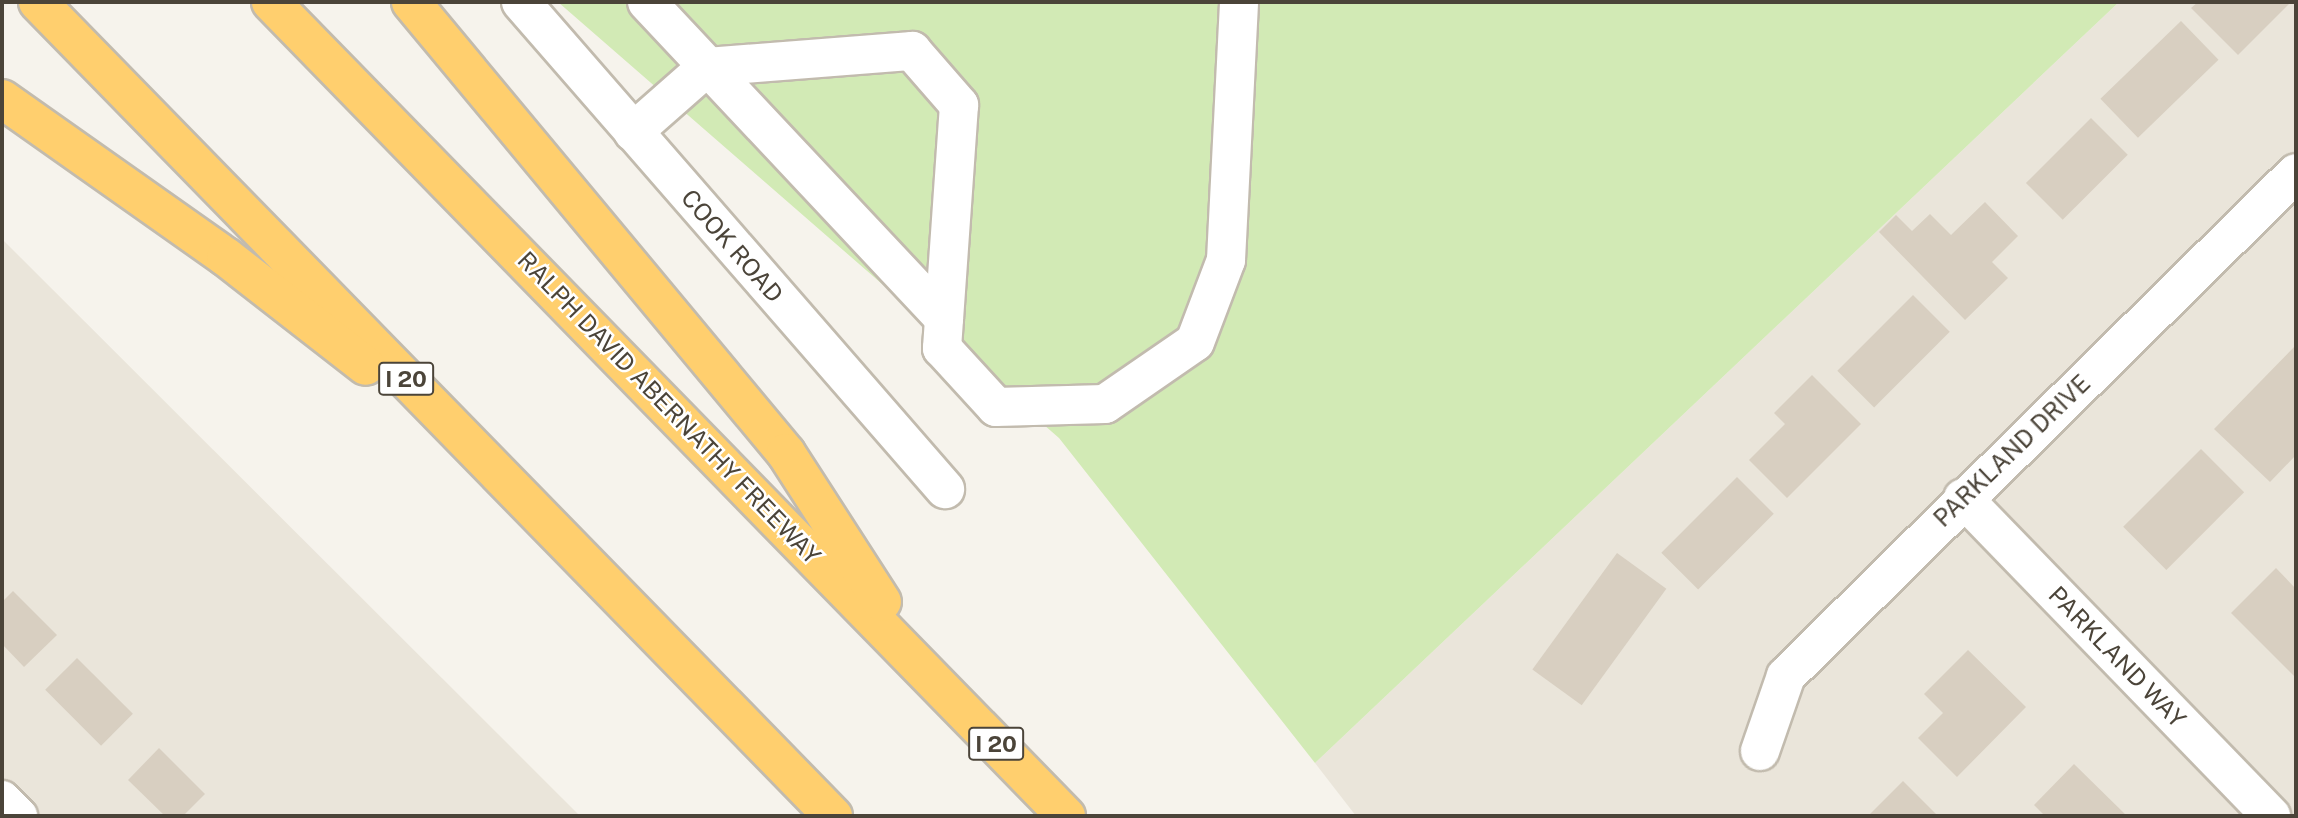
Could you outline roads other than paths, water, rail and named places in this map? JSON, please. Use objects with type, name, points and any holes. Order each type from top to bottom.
[{"type":"highway","name":"I 20","points":[[38,2],[833,816]]},
{"type":"highway","name":"RALPH DAVID ABERNATHY FREEWAY","points":[[271,2],[1066,816]]},
{"type":"highway","points":[[411,2],[786,453],[927,672]]},
{"type":"highway","points":[[2,99],[226,257],[387,382],[775,757]]},
{"type":"street","name":"COOK ROAD","points":[[521,2],[945,489]]},
{"type":"street","points":[[647,2],[944,318]]},
{"type":"street","points":[[633,132],[707,67],[912,51],[960,104],[942,348],[996,408],[1105,404],[1195,342],[1226,260],[1239,2]]},
{"type":"street","name":"PARKLAND DRIVE","points":[[1760,751],[1786,676],[1963,498],[2296,173]]},
{"type":"street","name":"PARKLAND WAY","points":[[1963,498],[2271,816]]},
{"type":"street","points":[[2,800],[18,816]]}]
